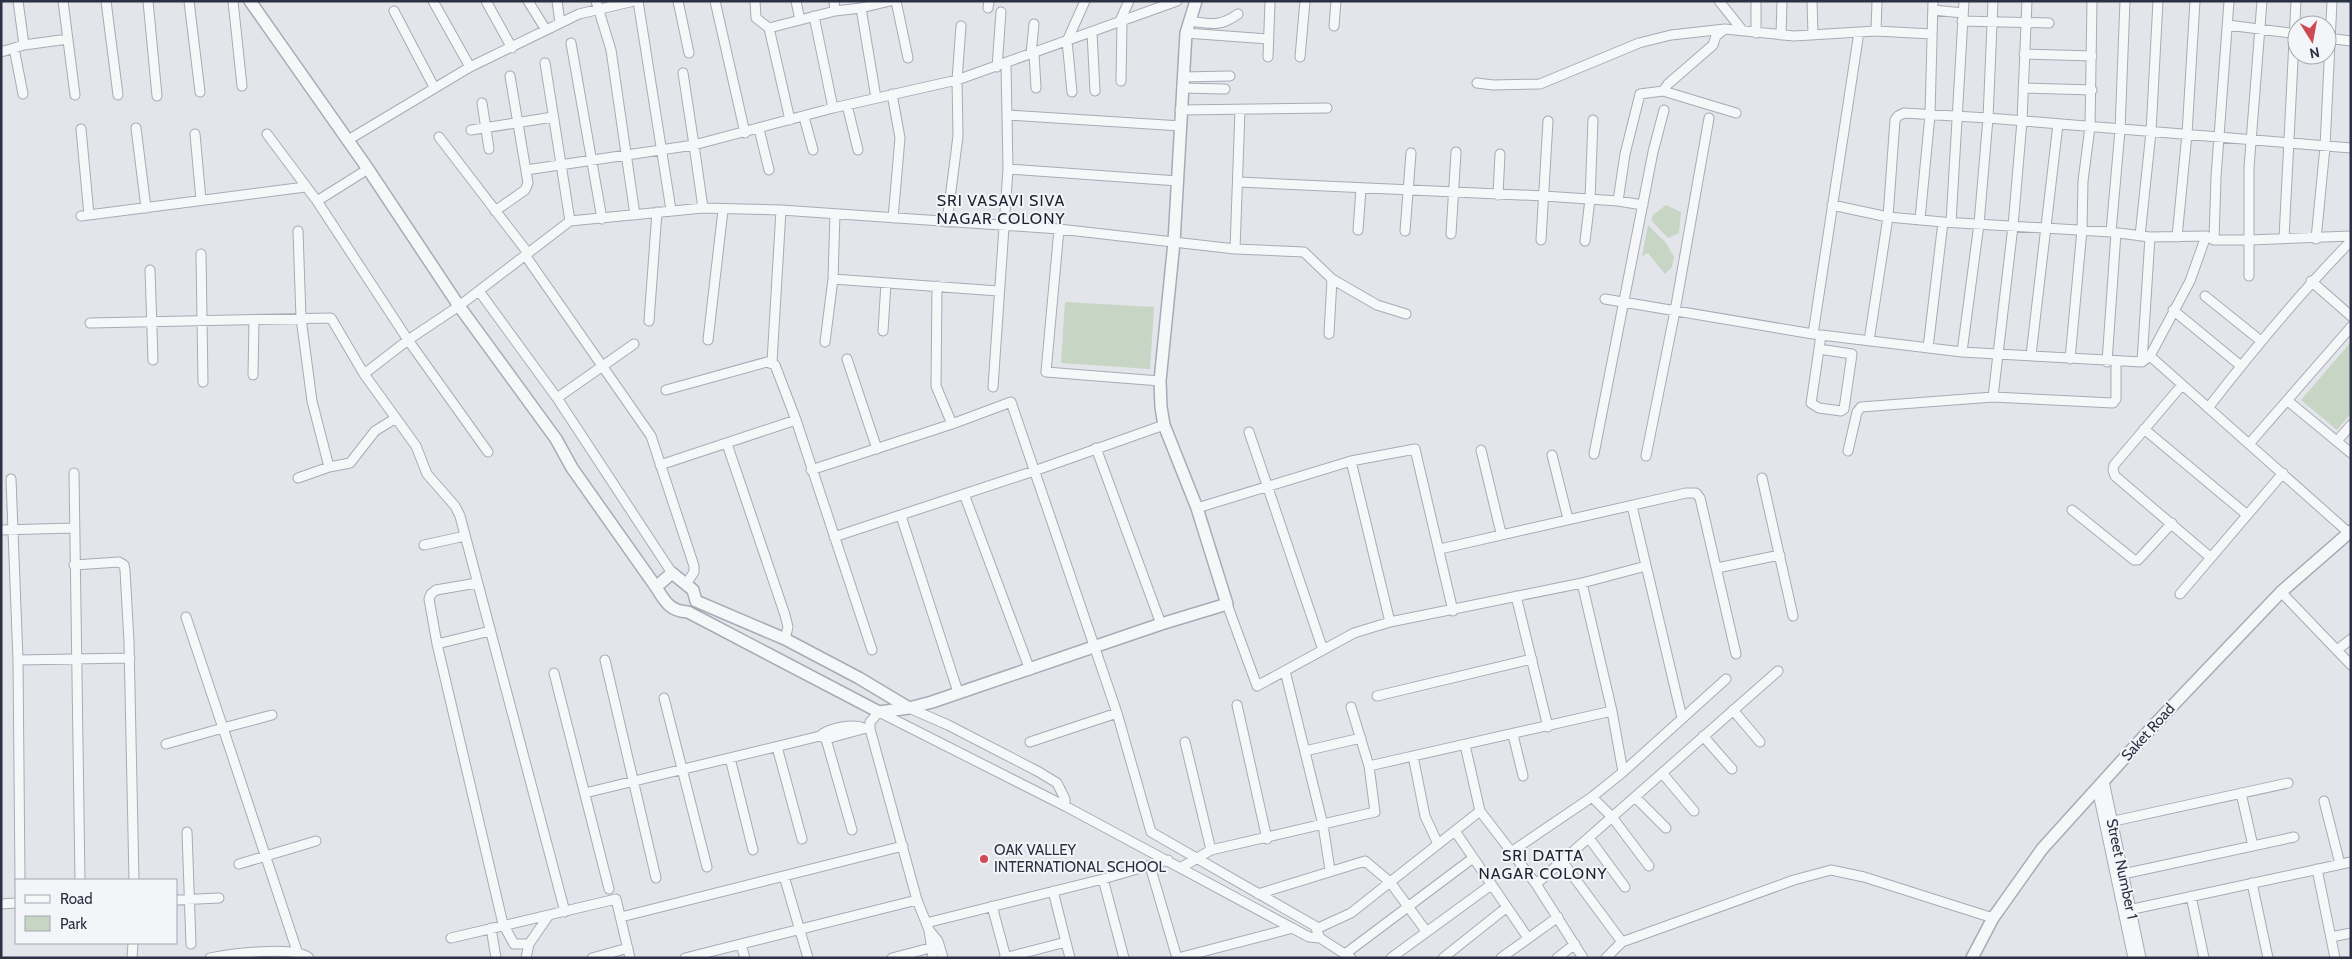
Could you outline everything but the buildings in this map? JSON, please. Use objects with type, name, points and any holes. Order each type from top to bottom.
[{"type":"street","points":[[18,1],[24,45]]},
{"type":"street","points":[[63,1],[75,95]]},
{"type":"street","points":[[106,1],[118,95]]},
{"type":"street","points":[[148,1],[157,96]]},
{"type":"street","points":[[189,1],[200,92]]},
{"type":"street","points":[[233,1],[242,86]]},
{"type":"street","points":[[250,1],[368,169],[459,306],[556,439],[572,468],[671,608],[688,612],[698,617],[1168,860],[1188,863],[1250,895],[1293,928],[1309,937],[1351,912],[1480,812]]},
{"type":"street","points":[[432,1],[470,67]]},
{"type":"street","points":[[486,1],[512,48]]},
{"type":"street","points":[[528,1],[546,30]]},
{"type":"street","points":[[557,1],[560,23]]},
{"type":"street","points":[[348,140],[470,67],[560,23],[597,6],[634,1]]},
{"type":"street","points":[[638,1],[671,210]]},
{"type":"street","points":[[678,1],[689,53]]},
{"type":"street","points":[[715,1],[745,133]]},
{"type":"street","points":[[754,1],[756,18],[770,28],[790,120]]},
{"type":"street","points":[[796,1],[800,20]]},
{"type":"street","points":[[834,1],[835,11]]},
{"type":"street","points":[[770,28],[835,11],[861,8],[875,3],[890,1]]},
{"type":"street","points":[[896,1],[908,58]]},
{"type":"street","points":[[1072,92],[1067,41],[1085,1]]},
{"type":"street","points":[[1121,81],[1120,22],[1129,1]]},
{"type":"street","points":[[526,170],[694,146],[847,104],[957,80],[1177,1]]},
{"type":"street","points":[[1196,1],[1186,33],[1180,110],[1181,126],[1174,242],[1160,381],[1164,425],[1197,508],[1227,604],[1257,686],[1354,633],[1390,622],[1453,611],[1582,583],[1646,566]]},
{"type":"street","points":[[1268,57],[1270,1]]},
{"type":"street","points":[[1300,57],[1305,1]]},
{"type":"street","points":[[1334,26],[1336,1]]},
{"type":"street","points":[[1719,1],[1744,31]]},
{"type":"street","points":[[1756,1],[1756,33]]},
{"type":"street","points":[[1781,35],[1782,1]]},
{"type":"street","points":[[1812,1],[1812,34]]},
{"type":"street","points":[[1876,32],[1877,1]]},
{"type":"street","points":[[1928,348],[1947,222],[1964,1]]},
{"type":"street","points":[[1962,352],[1979,224],[1988,118],[1993,1]]},
{"type":"street","points":[[1992,397],[2013,226],[2022,121],[2026,1]]},
{"type":"street","points":[[2070,359],[2090,126],[2092,1]]},
{"type":"street","points":[[1848,451],[1857,412],[1861,407],[1992,397],[2113,403],[2116,399],[2112,361],[2114,233],[2125,1]]},
{"type":"street","points":[[2140,236],[2151,132],[2158,1]]},
{"type":"street","points":[[2177,236],[2187,134],[2195,1]]},
{"type":"street","points":[[1605,299],[1817,334],[1962,352],[2142,362],[2150,356],[2190,281],[2210,238],[2221,137],[2229,1]]},
{"type":"street","points":[[2249,276],[2250,168],[2262,1]]},
{"type":"street","points":[[2296,1],[2296,15]]},
{"type":"street","points":[[2331,15],[2332,1]]},
{"type":"street","points":[[597,6],[612,50],[635,214]]},
{"type":"street","points":[[1920,219],[1930,115],[1933,6],[1963,17],[1992,22],[2049,23]]},
{"type":"street","points":[[861,8],[876,98]]},
{"type":"street","points":[[394,11],[434,88]]},
{"type":"street","points":[[992,387],[1002,225],[1008,169],[1008,115],[1001,65],[1001,12]]},
{"type":"street","points":[[1190,21],[1216,24],[1225,23],[1238,14]]},
{"type":"street","points":[[814,16],[833,108]]},
{"type":"street","points":[[1034,24],[1032,54],[1036,88]]},
{"type":"street","points":[[2228,25],[2287,33]]},
{"type":"street","points":[[947,222],[958,136],[957,80],[961,26]]},
{"type":"street","points":[[1663,91],[1668,84],[1713,45],[1716,36],[1725,29]]},
{"type":"street","points":[[1477,83],[1493,85],[1540,84],[1639,44],[1671,35],[1725,29],[1781,35],[1859,32],[1932,34]]},
{"type":"street","points":[[1092,32],[1095,91]]},
{"type":"street","points":[[1819,349],[1852,354],[1844,409],[1841,411],[1819,408],[1811,404],[1819,349],[1817,334],[1832,206],[1859,32]]},
{"type":"street","points":[[1186,33],[1268,39]]},
{"type":"street","points":[[1,52],[24,45],[68,39]]},
{"type":"street","points":[[2337,39],[2351,41]]},
{"type":"street","points":[[571,43],[602,219]]},
{"type":"street","points":[[14,48],[23,94]]},
{"type":"street","points":[[2024,54],[2092,56]]},
{"type":"street","points":[[545,63],[570,221]]},
{"type":"street","points":[[2284,238],[2293,65]]},
{"type":"street","points":[[2316,239],[2325,147],[2328,65]]},
{"type":"street","points":[[683,72],[703,208]]},
{"type":"street","points":[[495,211],[525,190],[528,183],[510,76]]},
{"type":"street","points":[[1182,82],[1230,76]]},
{"type":"street","points":[[1182,82],[1225,89]]},
{"type":"street","points":[[2023,88],[2092,90]]},
{"type":"street","points":[[1618,201],[1637,100],[1640,94],[1663,91],[1736,113]]},
{"type":"street","points":[[892,94],[900,138],[893,218]]},
{"type":"street","points":[[482,103],[490,149]]},
{"type":"street","points":[[847,104],[858,150]]},
{"type":"street","points":[[1180,110],[1327,108]]},
{"type":"street","points":[[1235,249],[1239,182],[1240,110]]},
{"type":"street","points":[[1594,454],[1643,205],[1664,110]]},
{"type":"street","points":[[1869,341],[1888,217],[1895,120],[1904,113],[1956,115],[2351,148]]},
{"type":"street","points":[[1008,115],[1181,126]]},
{"type":"street","points":[[471,130],[553,117]]},
{"type":"street","points":[[804,117],[812,150]]},
{"type":"street","points":[[1646,456],[1675,311],[1709,118]]},
{"type":"street","points":[[1585,241],[1590,199],[1594,120]]},
{"type":"street","points":[[1542,240],[1548,121]]},
{"type":"street","points":[[2031,355],[2058,124]]},
{"type":"street","points":[[136,128],[146,208]]},
{"type":"street","points":[[81,129],[85,215],[305,187]]},
{"type":"street","points":[[759,129],[768,170]]},
{"type":"street","points":[[195,134],[201,200]]},
{"type":"street","points":[[268,134],[317,201],[408,340],[488,452]]},
{"type":"street","points":[[439,137],[527,254],[651,436],[694,566],[694,572],[686,584]]},
{"type":"street","points":[[1451,234],[1456,152]]},
{"type":"street","points":[[1405,231],[1411,153]]},
{"type":"street","points":[[1498,195],[1500,154]]},
{"type":"street","points":[[317,201],[368,169]]},
{"type":"street","points":[[1008,169],[1178,181]]},
{"type":"street","points":[[1239,182],[1453,194],[1544,196],[1618,201],[1643,205]]},
{"type":"street","points":[[1358,230],[1361,189]]},
{"type":"street","points":[[1832,206],[1888,217],[2082,230],[2150,237],[2177,236],[2249,240],[2316,239],[2351,236]]},
{"type":"street","points":[[364,374],[408,340],[459,306],[570,221],[703,208],[781,210],[1059,229],[1235,249],[1304,252],[1332,279],[1377,305],[1406,314]]},
{"type":"street","points":[[708,340],[723,210]]},
{"type":"street","points":[[781,210],[772,362],[775,365],[796,420],[872,650]]},
{"type":"street","points":[[649,321],[657,212]]},
{"type":"street","points":[[825,342],[833,279],[835,214]]},
{"type":"street","points":[[1059,229],[1046,372],[1160,381]]},
{"type":"street","points":[[298,231],[301,318],[312,401],[329,467]]},
{"type":"street","points":[[2142,362],[2150,237]]},
{"type":"street","points":[[2208,408],[2260,341],[2311,281],[2351,241]]},
{"type":"street","points":[[201,254],[203,382]]},
{"type":"street","points":[[150,270],[153,360]]},
{"type":"street","points":[[833,279],[998,291]]},
{"type":"street","points":[[1329,334],[1332,279]]},
{"type":"street","points":[[2311,281],[2351,316]]},
{"type":"street","points":[[883,331],[886,283]]},
{"type":"street","points":[[937,286],[936,386],[952,424]]},
{"type":"street","points":[[479,291],[556,398],[672,573],[692,590],[696,601],[786,633],[909,708],[948,725],[1057,783],[1066,799],[1065,806]]},
{"type":"street","points":[[2204,296],[2260,341]]},
{"type":"street","points":[[2173,310],[2241,366]]},
{"type":"street","points":[[90,323],[331,318],[364,374],[416,446],[427,474],[455,506],[465,536],[565,912]]},
{"type":"street","points":[[253,375],[254,320]]},
{"type":"street","points":[[2249,444],[2351,327]]},
{"type":"street","points":[[556,398],[634,344]]},
{"type":"street","points":[[2150,356],[2350,532]]},
{"type":"street","points":[[847,359],[877,449]]},
{"type":"street","points":[[666,390],[772,362]]},
{"type":"street","points":[[2182,385],[2114,465],[2112,470],[2116,476],[2210,557]]},
{"type":"street","points":[[2288,401],[2351,453]]},
{"type":"street","points":[[811,470],[952,424],[1011,402],[1117,713],[1151,832],[1188,863],[1315,926],[1318,933],[1348,956],[1407,906],[1473,858]]},
{"type":"street","points":[[298,478],[329,467],[350,463],[357,457],[362,445],[375,431],[396,418]]},
{"type":"street","points":[[660,465],[796,420]]},
{"type":"street","points":[[834,537],[1034,472],[1164,425]]},
{"type":"street","points":[[2337,441],[2351,425]]},
{"type":"street","points":[[2144,429],[2246,514]]},
{"type":"street","points":[[1249,432],[1323,650]]},
{"type":"street","points":[[727,444],[786,633]]},
{"type":"street","points":[[1096,448],[1160,624]]},
{"type":"street","points":[[1197,508],[1351,461],[1415,449],[1440,549],[1453,611]]},
{"type":"street","points":[[1481,450],[1501,534]]},
{"type":"street","points":[[1552,455],[1568,519]]},
{"type":"street","points":[[1351,461],[1390,622]]},
{"type":"street","points":[[2180,594],[2246,514],[2283,473]]},
{"type":"street","points":[[74,474],[73,528],[80,879]]},
{"type":"street","points":[[1762,478],[1793,616]]},
{"type":"street","points":[[11,479],[18,660],[20,879]]},
{"type":"street","points":[[1440,549],[1686,493],[1696,493],[1700,498],[1736,654]]},
{"type":"street","points":[[964,494],[1030,670]]},
{"type":"street","points":[[1632,506],[1682,718]]},
{"type":"street","points":[[2072,510],[2134,560],[2138,560],[2172,523]]},
{"type":"street","points":[[901,516],[958,692]]},
{"type":"street","points":[[1,530],[73,528]]},
{"type":"street","name":"Saket Road","points":[[1972,958],[1994,918],[2042,850],[2100,784],[2281,592],[2350,532]]},
{"type":"street","points":[[424,545],[465,536]]},
{"type":"street","points":[[1716,568],[1780,555]]},
{"type":"street","points":[[74,565],[113,562],[124,565],[130,658],[134,879]]},
{"type":"street","points":[[656,587],[672,573]]},
{"type":"street","points":[[477,583],[436,590],[429,599],[437,644],[503,924],[514,944],[529,944]]},
{"type":"street","points":[[1582,583],[1612,712],[1622,772]]},
{"type":"street","points":[[2281,592],[2351,665]]},
{"type":"street","points":[[1516,596],[1548,727]]},
{"type":"street","points":[[698,617],[704,604]]},
{"type":"street","points":[[943,958],[938,941],[928,927],[917,900],[903,846],[867,727],[870,722],[879,712],[909,708],[1030,670],[1160,624],[1227,604]]},
{"type":"street","points":[[186,617],[297,951]]},
{"type":"street","points":[[437,644],[490,631]]},
{"type":"street","points":[[2337,650],[2351,639]]},
{"type":"street","points":[[18,660],[76,661],[130,658]]},
{"type":"street","points":[[604,660],[656,878]]},
{"type":"street","points":[[1377,696],[1532,660]]},
{"type":"street","points":[[1285,671],[1323,825],[1330,870]]},
{"type":"street","points":[[1536,884],[1778,671]]},
{"type":"street","points":[[554,673],[609,889]]},
{"type":"street","points":[[1511,852],[1592,797],[1726,678]]},
{"type":"street","points":[[664,698],[707,867]]},
{"type":"street","points":[[1237,705],[1267,839]]},
{"type":"street","points":[[1188,863],[1211,850],[1267,839],[1375,812],[1369,766],[1352,707]]},
{"type":"street","points":[[1733,710],[1760,742]]},
{"type":"street","points":[[1369,766],[1612,712]]},
{"type":"street","points":[[1030,742],[1117,713]]},
{"type":"street","points":[[166,744],[272,715]]},
{"type":"street","points":[[852,830],[823,738],[824,732],[858,725],[867,727]]},
{"type":"street","points":[[1513,735],[1524,776]]},
{"type":"street","points":[[1703,736],[1732,769]]},
{"type":"street","points":[[585,792],[823,738]]},
{"type":"street","points":[[1305,751],[1361,738]]},
{"type":"street","points":[[1185,742],[1211,850]]},
{"type":"street","points":[[1465,745],[1480,812],[1536,884],[1583,958]]},
{"type":"street","points":[[777,748],[802,839]]},
{"type":"street","points":[[1413,756],[1425,816],[1438,844]]},
{"type":"street","points":[[730,758],[753,850]]},
{"type":"street","points":[[1662,773],[1694,810]]},
{"type":"street","points":[[2108,822],[2288,783]]},
{"type":"street","name":"Street Number 1","points":[[2100,784],[2127,910],[2141,958]]},
{"type":"street","points":[[2241,793],[2253,846]]},
{"type":"street","points":[[1592,797],[1612,817],[1649,866]]},
{"type":"street","points":[[1635,797],[1666,828]]},
{"type":"street","points":[[2324,801],[2340,864]]},
{"type":"street","name":"Street Number 1","points":[[2108,822],[2123,874],[2133,958]]},
{"type":"street","points":[[187,832],[191,944]]},
{"type":"street","points":[[1455,832],[1528,938]]},
{"type":"street","points":[[1589,838],[1625,887]]},
{"type":"street","points":[[2123,874],[2294,838]]},
{"type":"street","points":[[239,864],[316,841]]},
{"type":"street","points":[[621,917],[903,846]]},
{"type":"street","points":[[928,927],[992,906],[1103,879],[1168,860]]},
{"type":"street","points":[[1250,895],[1365,861],[1390,882],[1426,931]]},
{"type":"street","points":[[1562,861],[1622,942]]},
{"type":"street","points":[[2127,910],[2351,862]]},
{"type":"street","points":[[1150,866],[1177,958],[1293,928]]},
{"type":"street","points":[[2316,869],[2335,958]]},
{"type":"street","points":[[1606,958],[1622,942],[1794,880],[1831,870],[1864,877],[1994,918]]},
{"type":"street","points":[[784,876],[808,958]]},
{"type":"street","points":[[1103,879],[1124,958]]},
{"type":"street","points":[[2252,883],[2268,958]]},
{"type":"street","points":[[1390,958],[1491,885]]},
{"type":"street","points":[[1053,891],[1070,958]]},
{"type":"street","points":[[2191,896],[2204,958]]},
{"type":"street","points":[[178,900],[219,898]]},
{"type":"street","points":[[451,938],[503,924],[565,912],[616,898],[629,953],[592,958]]},
{"type":"street","points":[[685,958],[917,900]]},
{"type":"street","points":[[1,904],[15,903]]},
{"type":"street","points":[[992,906],[1005,958],[1066,942]]},
{"type":"street","points":[[1443,958],[1507,908]]},
{"type":"street","points":[[526,958],[529,944],[549,915]]},
{"type":"street","points":[[1501,958],[1558,917]]},
{"type":"street","points":[[892,958],[932,953],[928,927]]},
{"type":"street","points":[[491,928],[496,958]]},
{"type":"street","points":[[2331,937],[2351,933]]},
{"type":"street","points":[[132,958],[133,944]]},
{"type":"street","points":[[1557,958],[1575,944]]},
{"type":"street","points":[[741,945],[745,958]]},
{"type":"street","points":[[210,958],[229,954],[297,951],[309,958]]},
{"type":"green space","points":[[1666,205],[1681,212],[1679,233],[1668,238],[1651,220],[1653,215]]},
{"type":"green space","points":[[1648,225],[1666,243],[1674,257],[1672,267],[1665,274],[1648,253],[1642,256]]},
{"type":"green space","points":[[1065,302],[1154,307],[1150,369],[1061,363]]},
{"type":"green space","points":[[2351,342],[2351,413],[2337,430],[2301,400]]},
{"type":"place","name":"OAK VALLEY INTERNATIONAL SCHOOL","points":[[984,859]]},
{"type":"district","name":"SRI VASAVI SIVA NAGAR COLONY","points":[[1001,209]]},
{"type":"district","name":"SRI DATTA NAGAR COLONY","points":[[1543,864]]}]
